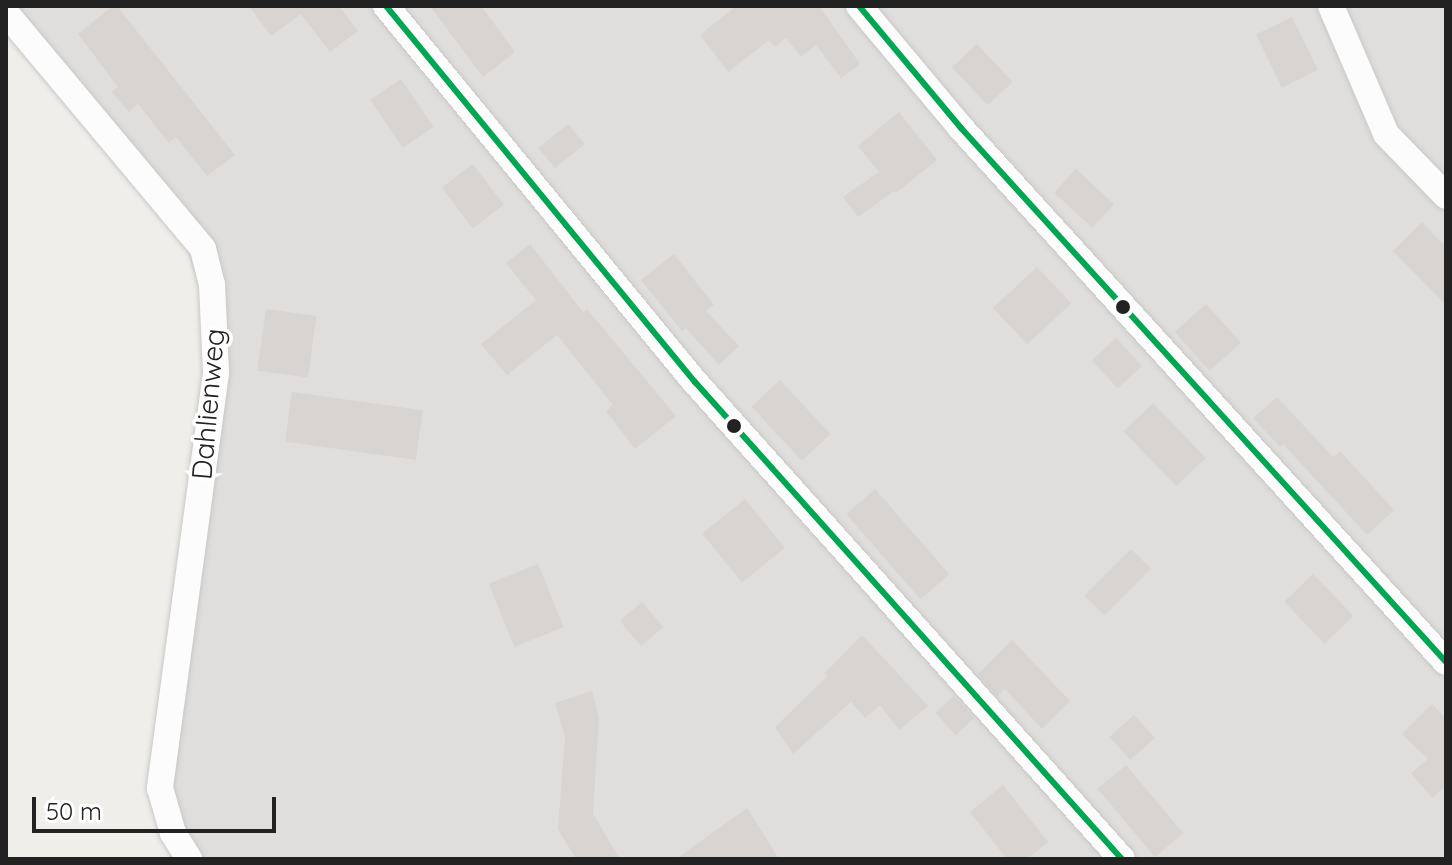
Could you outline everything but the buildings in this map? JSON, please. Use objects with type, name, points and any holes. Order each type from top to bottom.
[{"type":"street","points":[[386,6],[695,382],[1122,859]]},
{"type":"street","points":[[859,6],[971,139],[1446,662]]},
{"type":"street","points":[[1331,6],[1386,134],[1446,196]]},
{"type":"street","name":"Dahlienweg","points":[[6,13],[203,249],[212,284],[216,373],[160,788],[173,833],[189,859]]},
{"type":"shaded area","points":[[6,6],[1446,6],[1446,859],[178,859],[165,839],[210,324],[184,240]]},
{"type":"transit line","points":[[386,6],[695,382],[1122,859]]},
{"type":"transit line","points":[[859,6],[961,128],[1446,662]]}]
